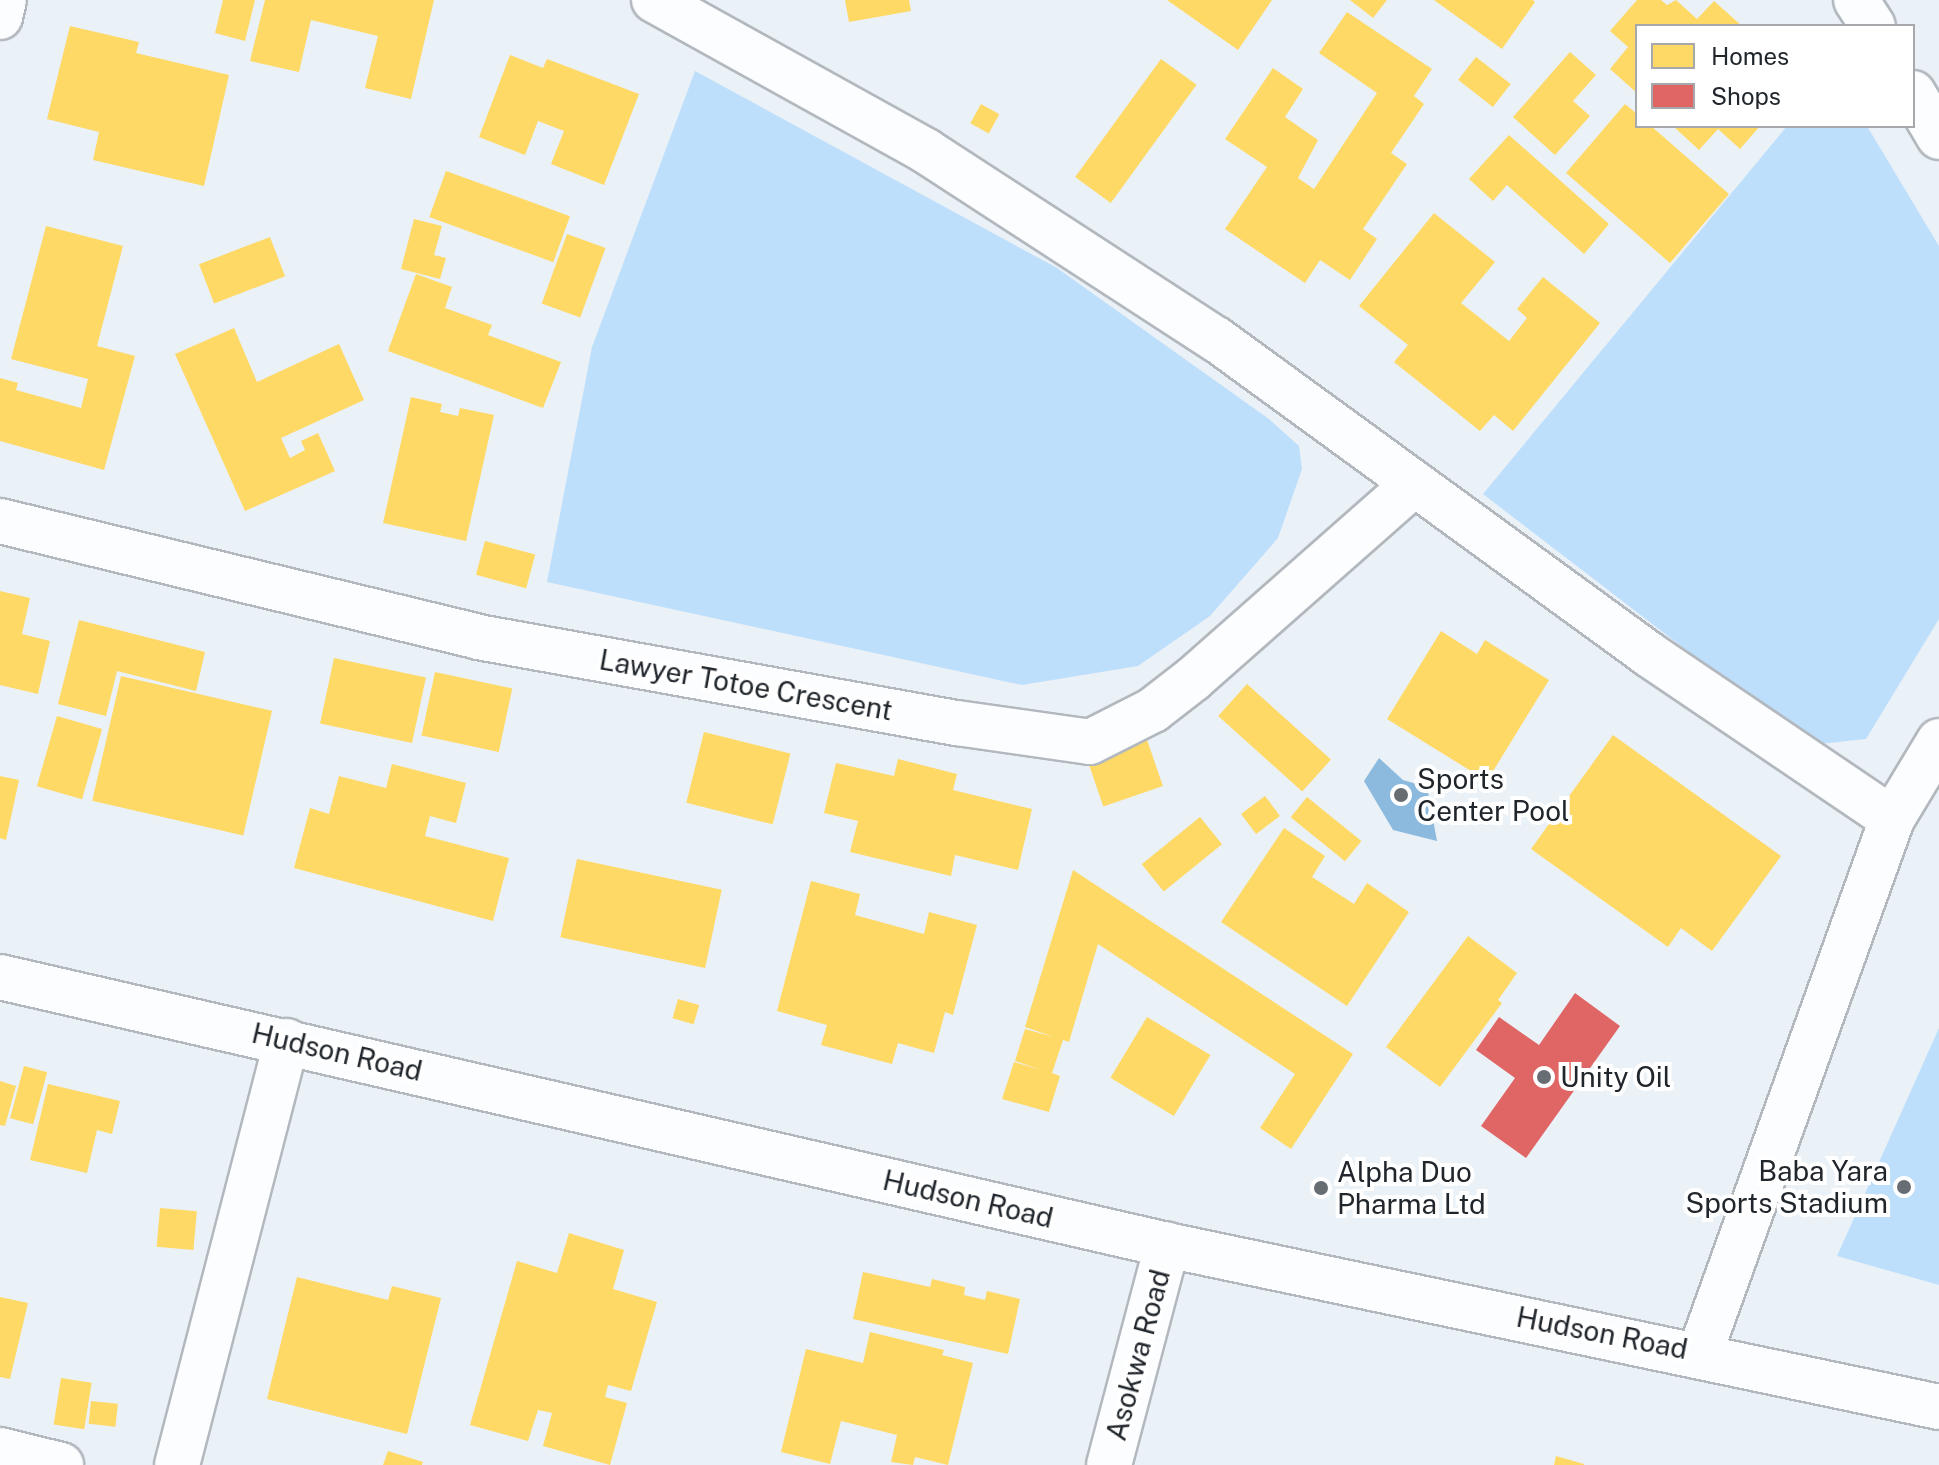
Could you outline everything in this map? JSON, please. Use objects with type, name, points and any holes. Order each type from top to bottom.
[{"type":"street","points":[[0,17],[4,0]]},
{"type":"street","points":[[654,0],[939,160],[1216,339],[1650,655],[1892,819]]},
{"type":"street","points":[[1856,0],[1872,24]]},
{"type":"street","points":[[1915,96],[1939,137]]},
{"type":"street","name":"Lawyer Totoe Crescent","points":[[0,521],[478,637],[1090,742],[1153,710],[1193,679],[1414,484]]},
{"type":"street","points":[[1700,1353],[1892,819],[1939,741]]},
{"type":"street","name":"Hudson Road","points":[[0,977],[1167,1245],[1700,1353],[1939,1407]]},
{"type":"street","points":[[177,1465],[287,1041]]},
{"type":"street","name":"Asokwa Road","points":[[1109,1465],[1167,1245]]},
{"type":"street","points":[[0,1450],[61,1465]]},
{"type":"shaded area","points":[[695,71],[1057,268],[1269,419],[1299,446],[1302,469],[1278,538],[1210,616],[1138,666],[1022,685],[547,582],[592,347]]},
{"type":"shaded area","points":[[1785,128],[1868,128],[1939,246],[1939,619],[1866,739],[1810,745],[1483,494]]},
{"type":"shaded area","name":"Sports Center Pool","points":[[1379,758],[1403,780],[1427,787],[1437,841],[1393,830],[1364,781]]},
{"type":"shaded area","name":"Baba Yara Sports Stadium","points":[[1939,1028],[1939,1285],[1837,1256]]},
{"type":"building: Homes","points":[[223,0],[255,0],[245,41],[215,33]]},
{"type":"building: Homes","points":[[265,0],[434,0],[411,99],[365,88],[378,36],[311,20],[299,72],[250,61]]},
{"type":"building: Homes","points":[[845,0],[909,0],[911,11],[849,22]]},
{"type":"building: Homes","points":[[1167,0],[1272,0],[1238,50]]},
{"type":"building: Homes","points":[[1350,0],[1387,0],[1373,18]]},
{"type":"building: Homes","points":[[1434,0],[1533,0],[1535,2],[1502,49]]},
{"type":"building: Homes","points":[[1637,0],[1661,0],[1667,5],[1676,0],[1697,19],[1714,1],[1740,24],[1635,24],[1635,91],[1610,69],[1628,47],[1610,31]]},
{"type":"building: Homes","points":[[1347,12],[1432,69],[1414,96],[1424,104],[1391,153],[1407,164],[1363,229],[1377,239],[1350,280],[1320,260],[1305,283],[1225,229],[1267,167],[1225,139],[1273,68],[1303,89],[1285,117],[1318,140],[1298,178],[1314,189],[1377,93],[1319,53]]},
{"type":"building: Homes","points":[[70,26],[139,42],[136,53],[229,75],[204,186],[93,160],[99,132],[47,119]]},
{"type":"building: Homes","points":[[1570,52],[1596,75],[1573,101],[1590,116],[1555,155],[1513,117]]},
{"type":"building: Homes","points":[[510,55],[543,68],[547,59],[639,94],[604,185],[551,164],[564,131],[538,121],[525,155],[479,137]]},
{"type":"building: Homes","points":[[1476,57],[1511,84],[1493,107],[1458,80]]},
{"type":"building: Homes","points":[[1161,59],[1197,85],[1111,203],[1075,177]]},
{"type":"building: Homes","points":[[981,104],[999,114],[989,133],[970,123]]},
{"type":"building: Homes","points":[[1625,104],[1635,112],[1635,128],[1653,128],[1729,194],[1670,263],[1566,173]]},
{"type":"building: Homes","points":[[1675,128],[1758,128],[1740,149],[1718,129],[1699,150]]},
{"type":"building: Homes","points":[[1509,135],[1609,224],[1584,254],[1507,185],[1493,201],[1469,179]]},
{"type":"building: Homes","points":[[446,171],[570,216],[553,262],[429,217]]},
{"type":"building: Homes","points":[[1434,213],[1495,262],[1461,303],[1509,341],[1527,318],[1517,309],[1543,277],[1600,323],[1513,431],[1494,415],[1480,431],[1394,362],[1408,345],[1359,306]]},
{"type":"building: Homes","points":[[414,219],[442,226],[434,255],[446,258],[440,279],[401,269]]},
{"type":"building: Homes","points":[[46,226],[123,246],[97,346],[135,356],[104,470],[0,441],[0,378],[18,383],[16,390],[81,408],[88,379],[11,359]]},
{"type":"building: Homes","points":[[567,234],[606,248],[580,318],[542,304]]},
{"type":"building: Homes","points":[[270,237],[285,276],[214,303],[199,264]]},
{"type":"building: Homes","points":[[416,274],[452,287],[445,308],[492,325],[488,335],[561,362],[543,408],[388,351]]},
{"type":"building: Homes","points":[[234,328],[257,382],[339,344],[364,400],[281,438],[290,458],[305,450],[301,441],[318,433],[335,471],[245,511],[175,354]]},
{"type":"building: Homes","points":[[411,397],[442,404],[440,412],[458,416],[460,408],[494,415],[466,541],[383,523]]},
{"type":"building: Homes","points":[[485,541],[535,554],[526,588],[476,575]]},
{"type":"building: Homes","points":[[0,591],[30,598],[22,634],[50,641],[38,694],[0,685]]},
{"type":"building: Homes","points":[[79,620],[205,652],[196,691],[117,671],[106,716],[58,704]]},
{"type":"building: Homes","points":[[1441,631],[1477,654],[1485,640],[1549,680],[1487,781],[1387,719]]},
{"type":"building: Homes","points":[[334,658],[426,678],[412,743],[320,724]]},
{"type":"building: Homes","points":[[435,672],[512,688],[499,752],[421,736]]},
{"type":"building: Homes","points":[[121,676],[272,711],[243,836],[92,801]]},
{"type":"building: Homes","points":[[1247,684],[1331,760],[1302,792],[1218,716]]},
{"type":"building: Homes","points":[[57,716],[102,729],[82,799],[37,786]]},
{"type":"building: Homes","points":[[704,732],[790,754],[773,824],[686,803]]},
{"type":"building: Homes","points":[[1145,734],[1163,786],[1103,807],[1085,755]]},
{"type":"building: Homes","points":[[1613,735],[1781,856],[1712,951],[1681,928],[1668,947],[1531,849]]},
{"type":"building: Homes","points":[[898,759],[957,774],[953,790],[1032,809],[1018,870],[955,855],[951,876],[850,852],[858,821],[824,813],[836,763],[894,776]]},
{"type":"building: Homes","points":[[392,764],[466,783],[456,823],[430,816],[425,836],[509,858],[493,921],[294,868],[310,808],[329,814],[339,776],[386,788]]},
{"type":"building: Homes","points":[[0,776],[19,780],[6,840],[0,838]]},
{"type":"building: Homes","points":[[1265,796],[1280,816],[1256,834],[1241,814]]},
{"type":"building: Homes","points":[[1307,797],[1361,841],[1345,861],[1291,817]]},
{"type":"building: Homes","points":[[1200,817],[1222,844],[1164,891],[1142,864]]},
{"type":"building: Homes","points":[[1284,828],[1325,856],[1312,877],[1354,904],[1367,883],[1409,912],[1347,1006],[1221,922]]},
{"type":"building: Homes","points":[[577,859],[722,890],[705,968],[560,937]]},
{"type":"building: Homes","points":[[1073,870],[1353,1054],[1291,1149],[1260,1128],[1295,1074],[1098,944],[1069,1042],[1063,1040],[1052,1073],[1060,1076],[1049,1112],[1002,1099],[1014,1062],[1041,1070],[1015,1061],[1025,1029],[1054,1037],[1025,1027]]},
{"type":"building: Homes","points":[[811,881],[860,894],[855,915],[924,934],[929,912],[977,925],[953,1015],[945,1012],[934,1053],[898,1043],[892,1064],[821,1045],[827,1025],[777,1011]]},
{"type":"building: Homes","points":[[1468,936],[1517,973],[1498,1000],[1502,1003],[1440,1087],[1386,1047]]},
{"type":"building: Homes","points":[[678,999],[699,1005],[694,1024],[672,1018]]},
{"type":"building: Homes","points":[[1147,1017],[1210,1055],[1174,1116],[1110,1078]]},
{"type":"building: Homes","points":[[24,1066],[47,1072],[33,1124],[10,1118]]},
{"type":"building: Homes","points":[[0,1081],[16,1086],[5,1126],[0,1125]]},
{"type":"building: Homes","points":[[48,1084],[120,1101],[112,1134],[97,1130],[87,1173],[30,1160]]},
{"type":"building: Homes","points":[[160,1208],[197,1211],[193,1250],[157,1247]]},
{"type":"building: Homes","points":[[569,1233],[624,1250],[613,1289],[657,1302],[631,1391],[608,1385],[605,1397],[627,1403],[610,1465],[543,1446],[552,1413],[538,1410],[528,1441],[470,1425],[517,1261],[557,1273]]},
{"type":"building: Homes","points":[[863,1272],[930,1287],[932,1279],[965,1287],[964,1295],[985,1300],[987,1291],[1020,1299],[1008,1354],[853,1319]]},
{"type":"building: Homes","points":[[297,1277],[388,1300],[392,1286],[441,1298],[407,1434],[267,1399]]},
{"type":"building: Homes","points":[[0,1297],[28,1303],[10,1379],[0,1377]]},
{"type":"building: Homes","points":[[870,1332],[944,1350],[942,1355],[973,1363],[948,1465],[915,1457],[913,1465],[891,1462],[897,1435],[841,1421],[830,1464],[781,1452],[806,1349],[863,1363]]},
{"type":"building: Homes","points":[[61,1378],[92,1383],[84,1429],[54,1424]]},
{"type":"building: Homes","points":[[91,1401],[118,1404],[115,1427],[89,1424]]},
{"type":"building: Homes","points":[[388,1451],[423,1462],[422,1465],[383,1465]]},
{"type":"building: Homes","points":[[1556,1456],[1584,1464],[1584,1465],[1554,1465]]},
{"type":"building: Shops","points":[[1575,993],[1620,1026],[1526,1158],[1481,1126],[1515,1078],[1476,1050],[1499,1017],[1539,1045]]},
{"type":"place","name":"Sports Center Pool","points":[[1401,795]]},
{"type":"place","name":"Unity Oil","points":[[1544,1077]]},
{"type":"place","name":"Baba Yara Sports Stadium","points":[[1904,1187]]},
{"type":"place","name":"Alpha Duo Pharma Ltd","points":[[1321,1188]]}]
